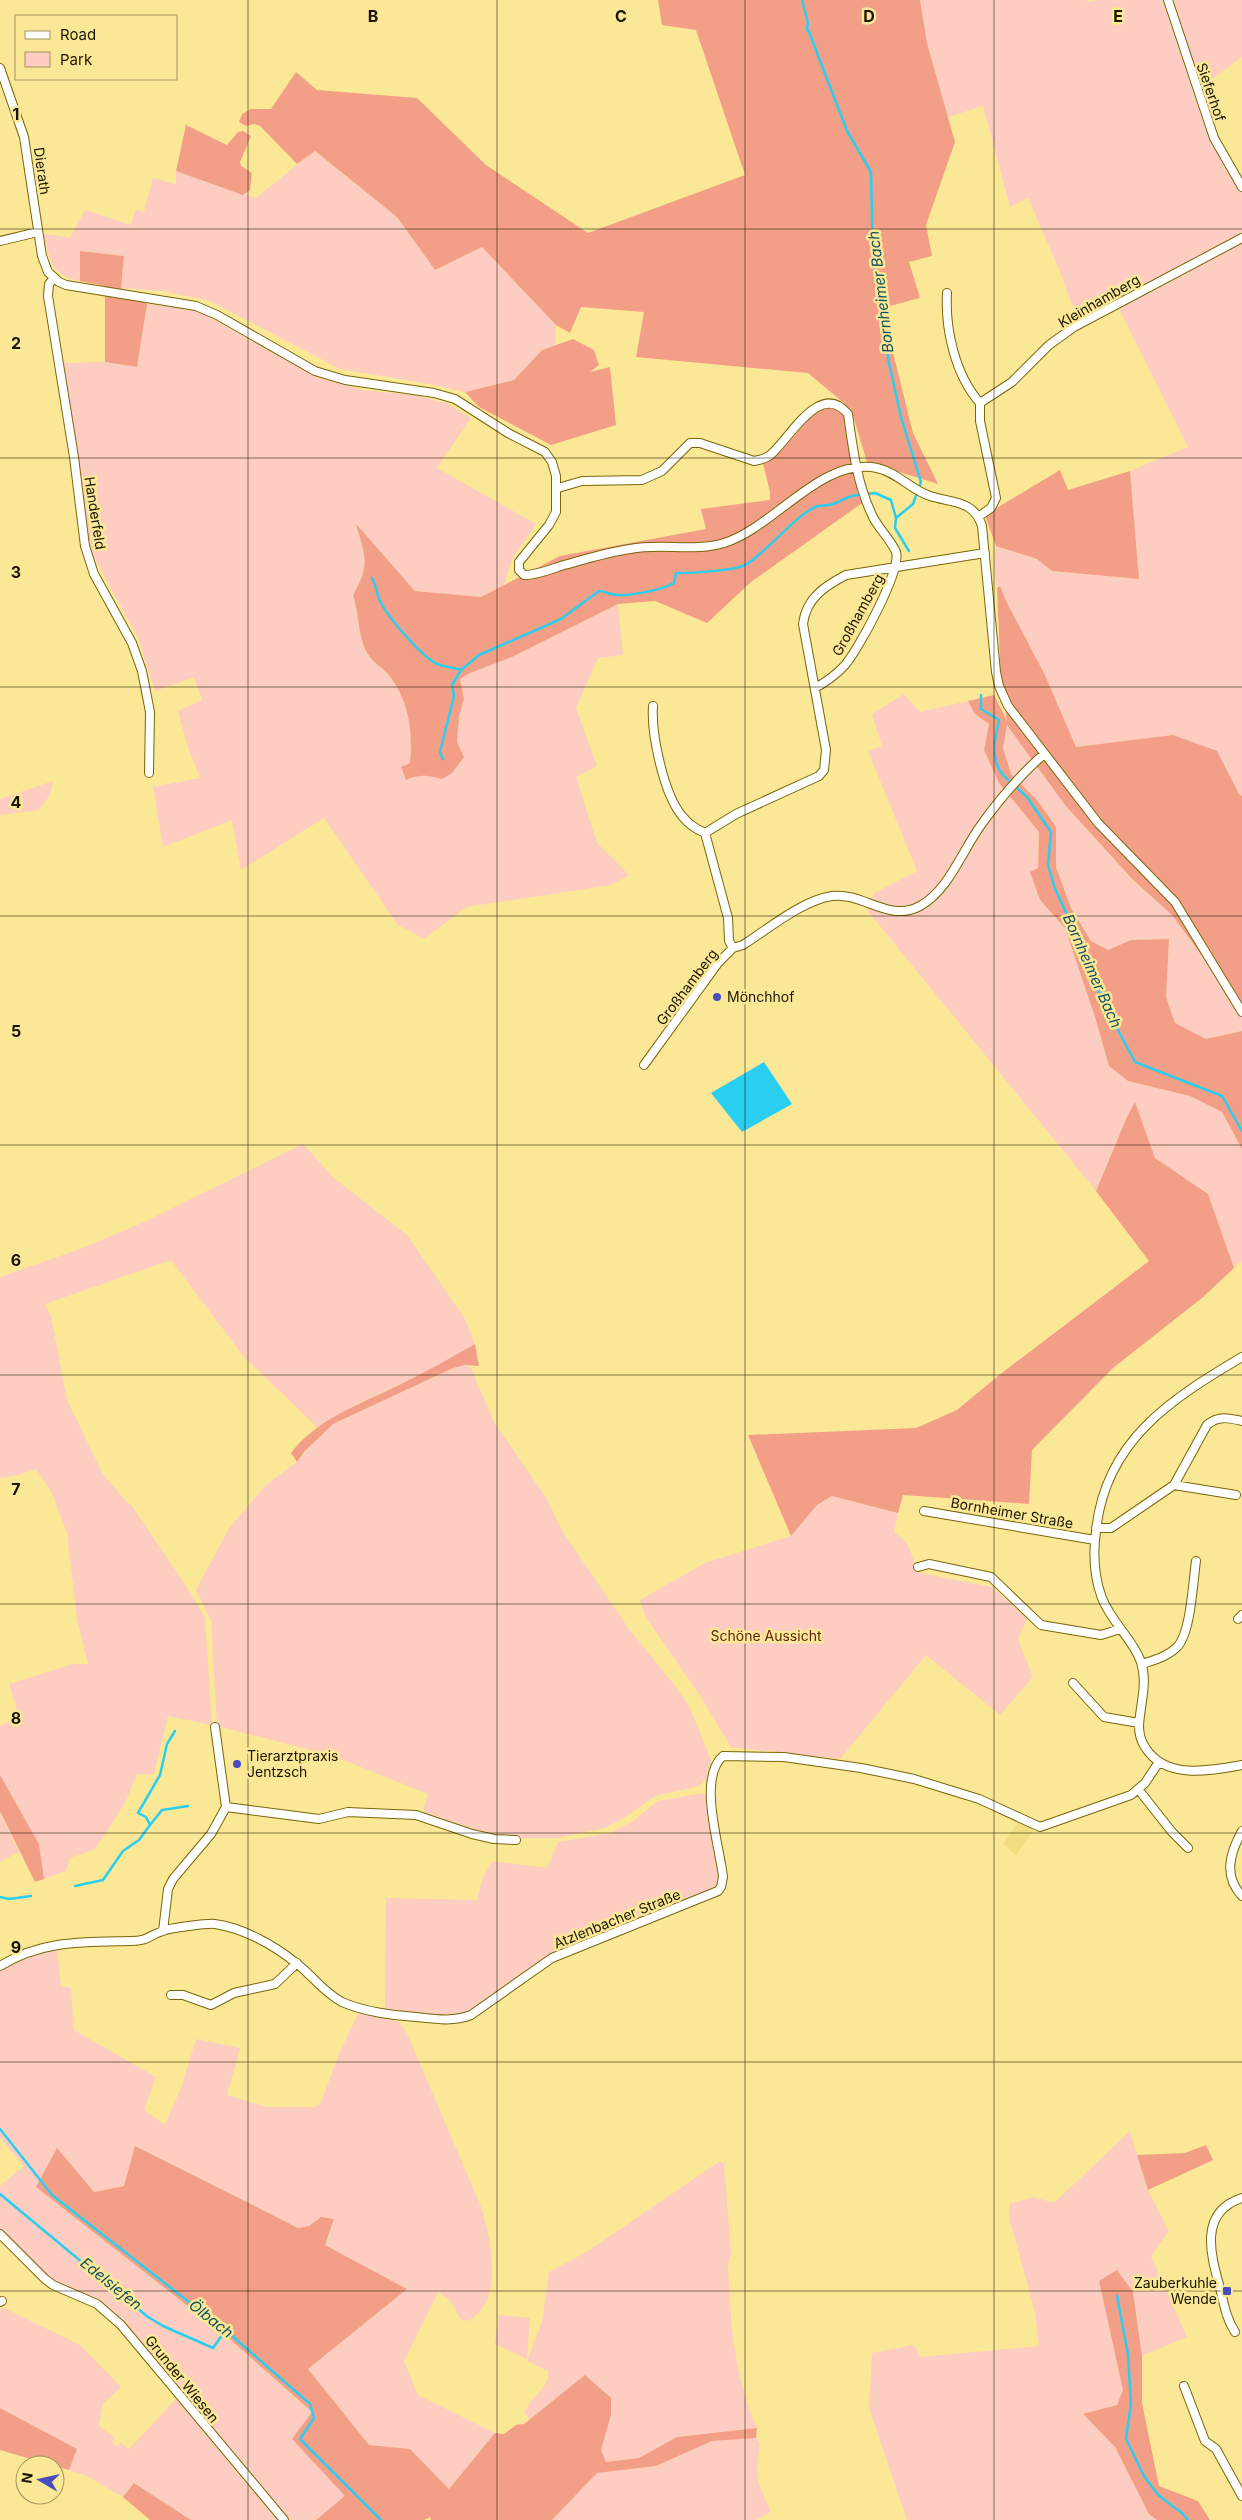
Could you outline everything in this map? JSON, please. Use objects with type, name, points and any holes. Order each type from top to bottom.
[{"type":"street","name":"Sieferhof","points":[[1168,0],[1214,138],[1242,188]]},
{"type":"street","name":"Dierath","points":[[0,68],[24,137],[38,232],[45,264],[54,278]]},
{"type":"street","points":[[0,241],[38,232]]},
{"type":"street","name":"Kleinhamberg","points":[[980,403],[1012,382],[1049,345],[1074,327],[1242,238]]},
{"type":"street","points":[[54,278],[66,285],[86,290],[153,298],[196,306],[217,315],[315,371],[373,385],[434,393],[455,399],[548,455],[554,467],[558,488],[556,512],[549,525],[519,562],[519,570],[524,575],[547,571],[630,549],[667,546],[706,547],[733,540],[761,525],[826,478],[856,468],[876,467],[922,492],[963,503],[972,509],[978,517],[985,552],[993,651],[999,686],[1008,706],[1098,823],[1176,902],[1242,1012]]},
{"type":"street","name":"Handerfeld","points":[[54,278],[49,284],[48,296],[74,457],[85,546],[94,574],[132,643],[142,671],[150,712],[149,773]]},
{"type":"street","points":[[947,293],[947,325],[951,343],[960,368],[980,403],[980,421],[996,498],[991,508],[978,517]]},
{"type":"street","name":"Großhamberg","points":[[558,488],[582,481],[642,480],[662,471],[690,443],[700,443],[754,461],[762,459],[772,453],[814,408],[822,405],[842,407],[848,414],[856,468],[874,519],[896,553],[896,568],[892,582],[850,659],[828,681],[815,688]]},
{"type":"street","name":"Großhamberg","points":[[644,1065],[718,963],[733,948],[729,941],[728,918],[705,833],[736,814],[819,776],[824,770],[826,750],[803,624],[810,602],[832,583],[846,575],[985,552]]},
{"type":"street","points":[[653,706],[655,740],[674,805],[693,828],[705,833]]},
{"type":"street","points":[[733,948],[742,945],[810,903],[824,898],[846,897],[895,912],[908,911],[920,906],[932,898],[945,882],[980,825],[1003,797],[1044,754]]},
{"type":"street","points":[[1242,1357],[1173,1402],[1139,1433],[1113,1471],[1099,1504],[1094,1560],[1102,1598],[1142,1664],[1144,1686],[1139,1723],[1142,1742],[1149,1753],[1159,1762],[1186,1771],[1215,1770],[1242,1765]]},
{"type":"street","points":[[1096,1528],[1111,1528],[1174,1485],[1207,1425],[1214,1419],[1222,1418],[1242,1421]]},
{"type":"street","points":[[1174,1485],[1236,1495]]},
{"type":"street","name":"Bornheimer Straße","points":[[924,1511],[1095,1540]]},
{"type":"street","points":[[1142,1664],[1164,1656],[1178,1647],[1185,1632],[1196,1560]]},
{"type":"street","points":[[918,1568],[929,1564],[991,1577],[1041,1625],[1101,1635],[1120,1629]]},
{"type":"street","points":[[1073,1683],[1104,1717],[1139,1723]]},
{"type":"street","points":[[163,1930],[168,1889],[173,1879],[206,1840],[226,1807],[215,1727]]},
{"type":"street","name":"Atzlenbacher Straße","points":[[0,1966],[21,1954],[52,1944],[92,1941],[134,1941],[147,1939],[163,1930],[215,1924],[244,1932],[269,1944],[296,1963],[322,1988],[341,2001],[358,2008],[403,2016],[459,2020],[478,2011],[552,1958],[710,1895],[721,1887],[722,1871],[711,1790],[714,1768],[720,1759],[727,1755],[788,1758],[861,1768],[914,1779],[979,1799],[1040,1827],[1131,1796],[1138,1789]]},
{"type":"street","points":[[1159,1762],[1138,1789],[1172,1832],[1188,1848]]},
{"type":"street","points":[[226,1807],[319,1819],[348,1812],[416,1814],[472,1834],[494,1839],[516,1840]]},
{"type":"street","points":[[1242,1831],[1231,1855],[1229,1868],[1231,1880],[1242,1896]]},
{"type":"street","points":[[171,1995],[183,1995],[211,2005],[234,1993],[275,1984],[296,1963]]},
{"type":"street","points":[[1235,2332],[1227,2318],[1210,2252],[1210,2236],[1213,2224],[1224,2208],[1242,2198]]},
{"type":"street","name":"Grunder Wiesen","points":[[0,2234],[49,2282],[97,2304],[121,2325],[284,2520]]},
{"type":"street","points":[[1184,2386],[1205,2441],[1216,2449],[1242,2496]]},
{"type":"shaded area","points":[[658,0],[920,0],[927,43],[955,142],[926,225],[932,256],[909,262],[920,298],[882,308],[913,433],[938,484],[867,462],[851,409],[808,373],[636,357],[644,312],[581,307],[570,333],[556,325],[482,247],[435,270],[397,217],[315,151],[297,164],[260,126],[254,124],[246,126],[239,122],[242,114],[251,109],[271,109],[296,72],[317,90],[417,98],[486,165],[588,233],[745,175],[696,30],[662,25]]},
{"type":"shaded area","points":[[186,125],[227,145],[238,132],[243,131],[251,136],[240,162],[241,166],[252,173],[250,190],[243,195],[176,171]]},
{"type":"shaded area","points":[[80,251],[124,256],[121,288],[147,304],[137,367],[105,362],[105,286],[80,281]]},
{"type":"shaded area","points":[[573,339],[594,350],[599,365],[590,372],[610,367],[616,425],[551,445],[479,407],[465,392],[514,380],[542,350]]},
{"type":"shaded area","points":[[833,406],[844,416],[851,461],[865,501],[751,582],[707,623],[655,601],[618,604],[512,657],[470,673],[460,679],[464,699],[459,716],[457,742],[464,757],[452,773],[442,779],[424,776],[406,780],[401,767],[410,763],[411,739],[405,704],[394,683],[385,671],[374,662],[366,650],[353,595],[359,584],[365,560],[356,524],[415,591],[481,597],[560,556],[706,529],[701,509],[770,500],[770,492],[762,459],[780,452],[818,409]]},
{"type":"shaded area","points":[[1060,470],[1068,490],[1130,471],[1139,579],[1052,571],[1037,559],[996,546],[985,515]]},
{"type":"shaded area","points":[[1000,586],[1044,673],[1076,747],[1173,735],[1217,751],[1239,794],[1242,796],[1242,1010],[1172,915],[1132,879],[1065,805],[1007,725],[1003,748],[1011,774],[1037,800],[1056,827],[1056,867],[1071,908],[1091,941],[1108,950],[1131,940],[1169,939],[1166,997],[1175,1023],[1206,1039],[1242,1031],[1242,1149],[1222,1112],[1190,1096],[1128,1081],[1109,1066],[1095,1017],[1065,928],[1040,900],[1030,872],[1038,868],[1039,832],[999,783],[984,750],[989,724],[975,714],[968,701],[994,695],[1007,721],[1001,684],[997,588]]},
{"type":"shaded area","points":[[1135,1102],[1155,1158],[1208,1194],[1234,1268],[1202,1298],[1113,1368],[1032,1450],[1029,1504],[903,1495],[898,1513],[832,1496],[817,1505],[791,1536],[748,1435],[916,1428],[957,1410],[998,1376],[1149,1261],[1096,1191]]},
{"type":"shaded area","points":[[475,1344],[479,1366],[465,1365],[453,1368],[333,1424],[304,1452],[297,1462],[291,1453],[313,1431],[326,1422]]},
{"type":"shaded area","points":[[0,1775],[39,1844],[44,1879],[35,1882],[0,1811]]},
{"type":"shaded area","points":[[1019,1821],[1034,1830],[1016,1855],[1003,1844]]},
{"type":"shaded area","points":[[1206,2145],[1213,2160],[1148,2190],[1137,2155],[1185,2153]]},
{"type":"shaded area","points":[[135,2146],[298,2228],[309,2226],[321,2217],[334,2219],[325,2245],[407,2289],[308,2369],[369,2445],[410,2449],[449,2489],[495,2433],[504,2434],[516,2425],[524,2424],[585,2375],[611,2398],[611,2415],[601,2450],[606,2462],[639,2458],[677,2437],[757,2428],[756,2438],[712,2441],[656,2466],[597,2473],[552,2520],[431,2520],[430,2517],[424,2520],[316,2520],[345,2496],[292,2439],[312,2412],[231,2340],[36,2187],[57,2148],[94,2192],[124,2186]]},
{"type":"shaded area","points":[[1117,2270],[1133,2292],[1142,2356],[1142,2403],[1159,2486],[1198,2501],[1210,2520],[1157,2520],[1149,2514],[1115,2447],[1083,2414],[1117,2405],[1123,2390],[1099,2281]]},
{"type":"shaded area","points":[[0,2408],[77,2449],[69,2470],[65,2469],[65,2455],[17,2455],[0,2450]]},
{"type":"shaded area","points":[[134,2483],[191,2520],[150,2520],[123,2497]]},
{"type":"green space","points":[[920,0],[1085,0],[1090,2],[1098,0],[1165,0],[1211,139],[1221,160],[1242,193],[1242,235],[1078,321],[1059,269],[1028,198],[1010,207],[983,106],[948,117],[927,43]]},
{"type":"green space","points":[[1174,0],[1242,0],[1242,57],[1200,88]]},
{"type":"green space","points":[[314,151],[397,217],[435,270],[482,247],[556,325],[555,345],[542,350],[514,380],[465,392],[340,369],[210,301],[163,291],[121,288],[124,256],[80,251],[80,281],[63,275],[53,266],[44,236],[46,234],[70,238],[85,210],[131,225],[135,210],[144,212],[153,178],[176,184],[176,171],[256,198]]},
{"type":"green space","points":[[1242,242],[1242,796],[1174,735],[1076,747],[1044,673],[1000,586],[997,588],[994,564],[996,546],[1038,559],[1052,571],[1139,579],[1130,471],[1188,447],[1118,307]]},
{"type":"green space","points":[[147,304],[195,309],[316,377],[363,390],[415,395],[446,403],[471,418],[437,468],[536,524],[512,559],[504,585],[481,597],[415,591],[356,525],[365,561],[362,576],[353,595],[363,643],[370,657],[385,671],[394,683],[405,704],[408,716],[411,739],[410,763],[401,768],[406,780],[424,776],[442,779],[457,742],[459,716],[464,699],[460,679],[470,672],[512,657],[618,604],[623,655],[598,658],[576,708],[597,766],[576,777],[597,843],[629,875],[611,885],[466,907],[424,939],[398,925],[324,818],[241,870],[232,820],[163,847],[153,787],[200,778],[188,747],[178,711],[202,700],[194,677],[155,691],[138,638],[90,550],[63,363],[105,362],[137,367]]},
{"type":"green space","points":[[904,694],[920,712],[968,701],[975,714],[989,724],[984,750],[999,783],[1039,832],[1038,868],[1031,872],[1040,900],[1065,928],[1095,1017],[1109,1066],[1128,1081],[1190,1096],[1222,1112],[1242,1149],[1242,1261],[1234,1268],[1208,1194],[1155,1158],[1135,1103],[1127,1117],[1096,1191],[867,910],[874,893],[917,871],[868,751],[882,746],[872,714]]},
{"type":"green space","points":[[1007,724],[1065,805],[1131,879],[1172,915],[1242,1010],[1242,1031],[1206,1039],[1175,1023],[1166,997],[1169,939],[1131,940],[1108,950],[1091,941],[1071,908],[1056,867],[1056,827],[1037,800],[1011,774],[1003,748]]},
{"type":"green space","points":[[53,781],[50,795],[39,810],[0,815],[0,799]]},
{"type":"green space","points":[[303,1144],[334,1178],[407,1235],[464,1317],[475,1344],[432,1369],[353,1406],[318,1428],[244,1357],[171,1260],[45,1304],[51,1316],[67,1400],[103,1474],[128,1504],[130,1503],[190,1592],[205,1618],[212,1725],[168,1716],[154,1774],[137,1774],[125,1803],[95,1849],[70,1858],[66,1871],[44,1879],[39,1844],[0,1775],[0,1726],[19,1716],[9,1684],[73,1664],[88,1664],[77,1619],[67,1533],[51,1491],[36,1469],[0,1478],[0,1277],[80,1249],[142,1223]]},
{"type":"green space","points":[[465,1365],[470,1366],[494,1422],[547,1499],[563,1532],[629,1629],[676,1687],[690,1708],[711,1760],[706,1779],[699,1786],[655,1796],[624,1818],[605,1828],[557,1838],[522,1838],[488,1834],[423,1812],[428,1794],[331,1755],[217,1726],[211,1620],[196,1590],[228,1530],[267,1484],[297,1462],[325,1430],[333,1424],[453,1368]]},
{"type":"green space","name":"Schöne Aussicht","points":[[832,1496],[898,1513],[894,1532],[906,1542],[920,1573],[992,1587],[1027,1619],[1018,1639],[1033,1677],[1000,1715],[926,1655],[840,1759],[731,1747],[699,1694],[645,1616],[640,1600],[705,1563],[791,1536],[817,1505]]},
{"type":"green space","points":[[705,1794],[708,1798],[720,1879],[714,1889],[551,1954],[474,2010],[458,2016],[385,2011],[386,1898],[477,1900],[483,1877],[493,1861],[547,1868],[558,1842],[610,1833],[633,1821],[658,1801]]},
{"type":"green space","points":[[0,1811],[19,1852],[0,1862]]},
{"type":"green space","points":[[57,1949],[61,1986],[71,1988],[74,2030],[156,2077],[144,2110],[165,2125],[181,2088],[196,2039],[240,2048],[227,2095],[267,2107],[314,2107],[320,2105],[339,2054],[359,2012],[399,2022],[407,2033],[481,2207],[491,2252],[491,2285],[487,2299],[480,2312],[468,2321],[460,2319],[451,2301],[438,2292],[404,2361],[418,2395],[495,2433],[449,2489],[410,2449],[369,2445],[308,2369],[407,2289],[325,2245],[334,2220],[321,2217],[309,2226],[298,2228],[135,2147],[124,2186],[94,2192],[36,2187],[231,2340],[312,2413],[292,2439],[346,2496],[316,2520],[191,2520],[134,2483],[123,2497],[87,2476],[69,2470],[76,2449],[0,2408],[0,2309],[4,2308],[80,2345],[121,2387],[103,2404],[99,2426],[115,2438],[112,2442],[117,2447],[120,2442],[129,2449],[177,2398],[119,2325],[97,2307],[50,2286],[0,2238],[0,2186],[24,2166],[0,2138],[0,1970],[25,1958]]},
{"type":"green space","points":[[1130,2131],[1148,2190],[1169,2231],[1151,2256],[1187,2337],[1142,2356],[1133,2291],[1099,2281],[1123,2390],[1117,2405],[1084,2415],[1115,2447],[1149,2513],[1157,2520],[907,2520],[869,2408],[872,2353],[914,2345],[921,2357],[1039,2346],[1035,2312],[1010,2221],[1009,2204],[1034,2197],[1054,2203]]},
{"type":"green space","points":[[720,2161],[724,2164],[731,2254],[728,2264],[732,2327],[738,2368],[749,2408],[757,2428],[677,2437],[639,2458],[606,2462],[601,2450],[611,2415],[586,2376],[530,2419],[525,2413],[527,2407],[543,2388],[548,2378],[548,2371],[527,2361],[542,2322],[549,2272],[588,2251]]},
{"type":"green space","points":[[499,2315],[530,2318],[527,2359],[495,2344]]},
{"type":"green space","points":[[756,2438],[760,2443],[757,2463],[759,2484],[770,2509],[769,2513],[756,2520],[552,2520],[597,2473],[656,2466],[712,2441]]},
{"type":"water","points":[[764,1062],[792,1104],[742,1132],[711,1093]]},
{"type":"waterway","name":"Bornheimer Bach","points":[[802,0],[808,23],[807,30],[847,131],[871,172],[873,257],[889,363],[901,417],[921,482],[913,504],[896,518],[895,528],[909,551]]},
{"type":"waterway","points":[[867,494],[875,493],[891,500],[896,518]]},
{"type":"waterway","points":[[372,578],[381,603],[394,622],[412,642],[435,663],[461,670],[479,655],[561,619],[599,591],[617,595],[643,593],[674,583],[676,573],[723,570],[747,564],[810,510],[858,495]]},
{"type":"waterway","points":[[443,759],[440,752],[454,696],[452,685],[461,670]]},
{"type":"waterway","name":"Bornheimer Bach","points":[[981,695],[981,709],[999,720],[994,752],[995,760],[1002,774],[1008,780]]},
{"type":"waterway","name":"Bornheimer Bach","points":[[1017,788],[1027,797],[1051,832],[1048,865],[1055,889],[1086,955],[1103,1002],[1135,1062],[1222,1096],[1242,1131]]},
{"type":"waterway","points":[[75,1886],[103,1880],[123,1851],[139,1840],[150,1825],[146,1817],[138,1813],[160,1775],[167,1744],[175,1731]]},
{"type":"waterway","points":[[150,1825],[162,1810],[188,1806]]},
{"type":"waterway","points":[[0,1897],[9,1899],[31,1896]]},
{"type":"waterway","name":"Ölbach","points":[[0,2129],[52,2195],[231,2335],[310,2404],[314,2418],[300,2439],[381,2520]]},
{"type":"waterway","name":"Edelsiefen","points":[[0,2194],[148,2317],[163,2326],[213,2348],[225,2331]]},
{"type":"waterway","points":[[1117,2296],[1128,2354],[1131,2404],[1126,2439],[1144,2476],[1158,2495],[1182,2513],[1188,2520]]},
{"type":"place","name":"Mönchhof","points":[[717,997]]},
{"type":"place","name":"Tierarztpraxis Jentzsch","points":[[237,1764]]},
{"type":"place","name":"Zauberkuhle Wende","points":[[1227,2291]]}]
